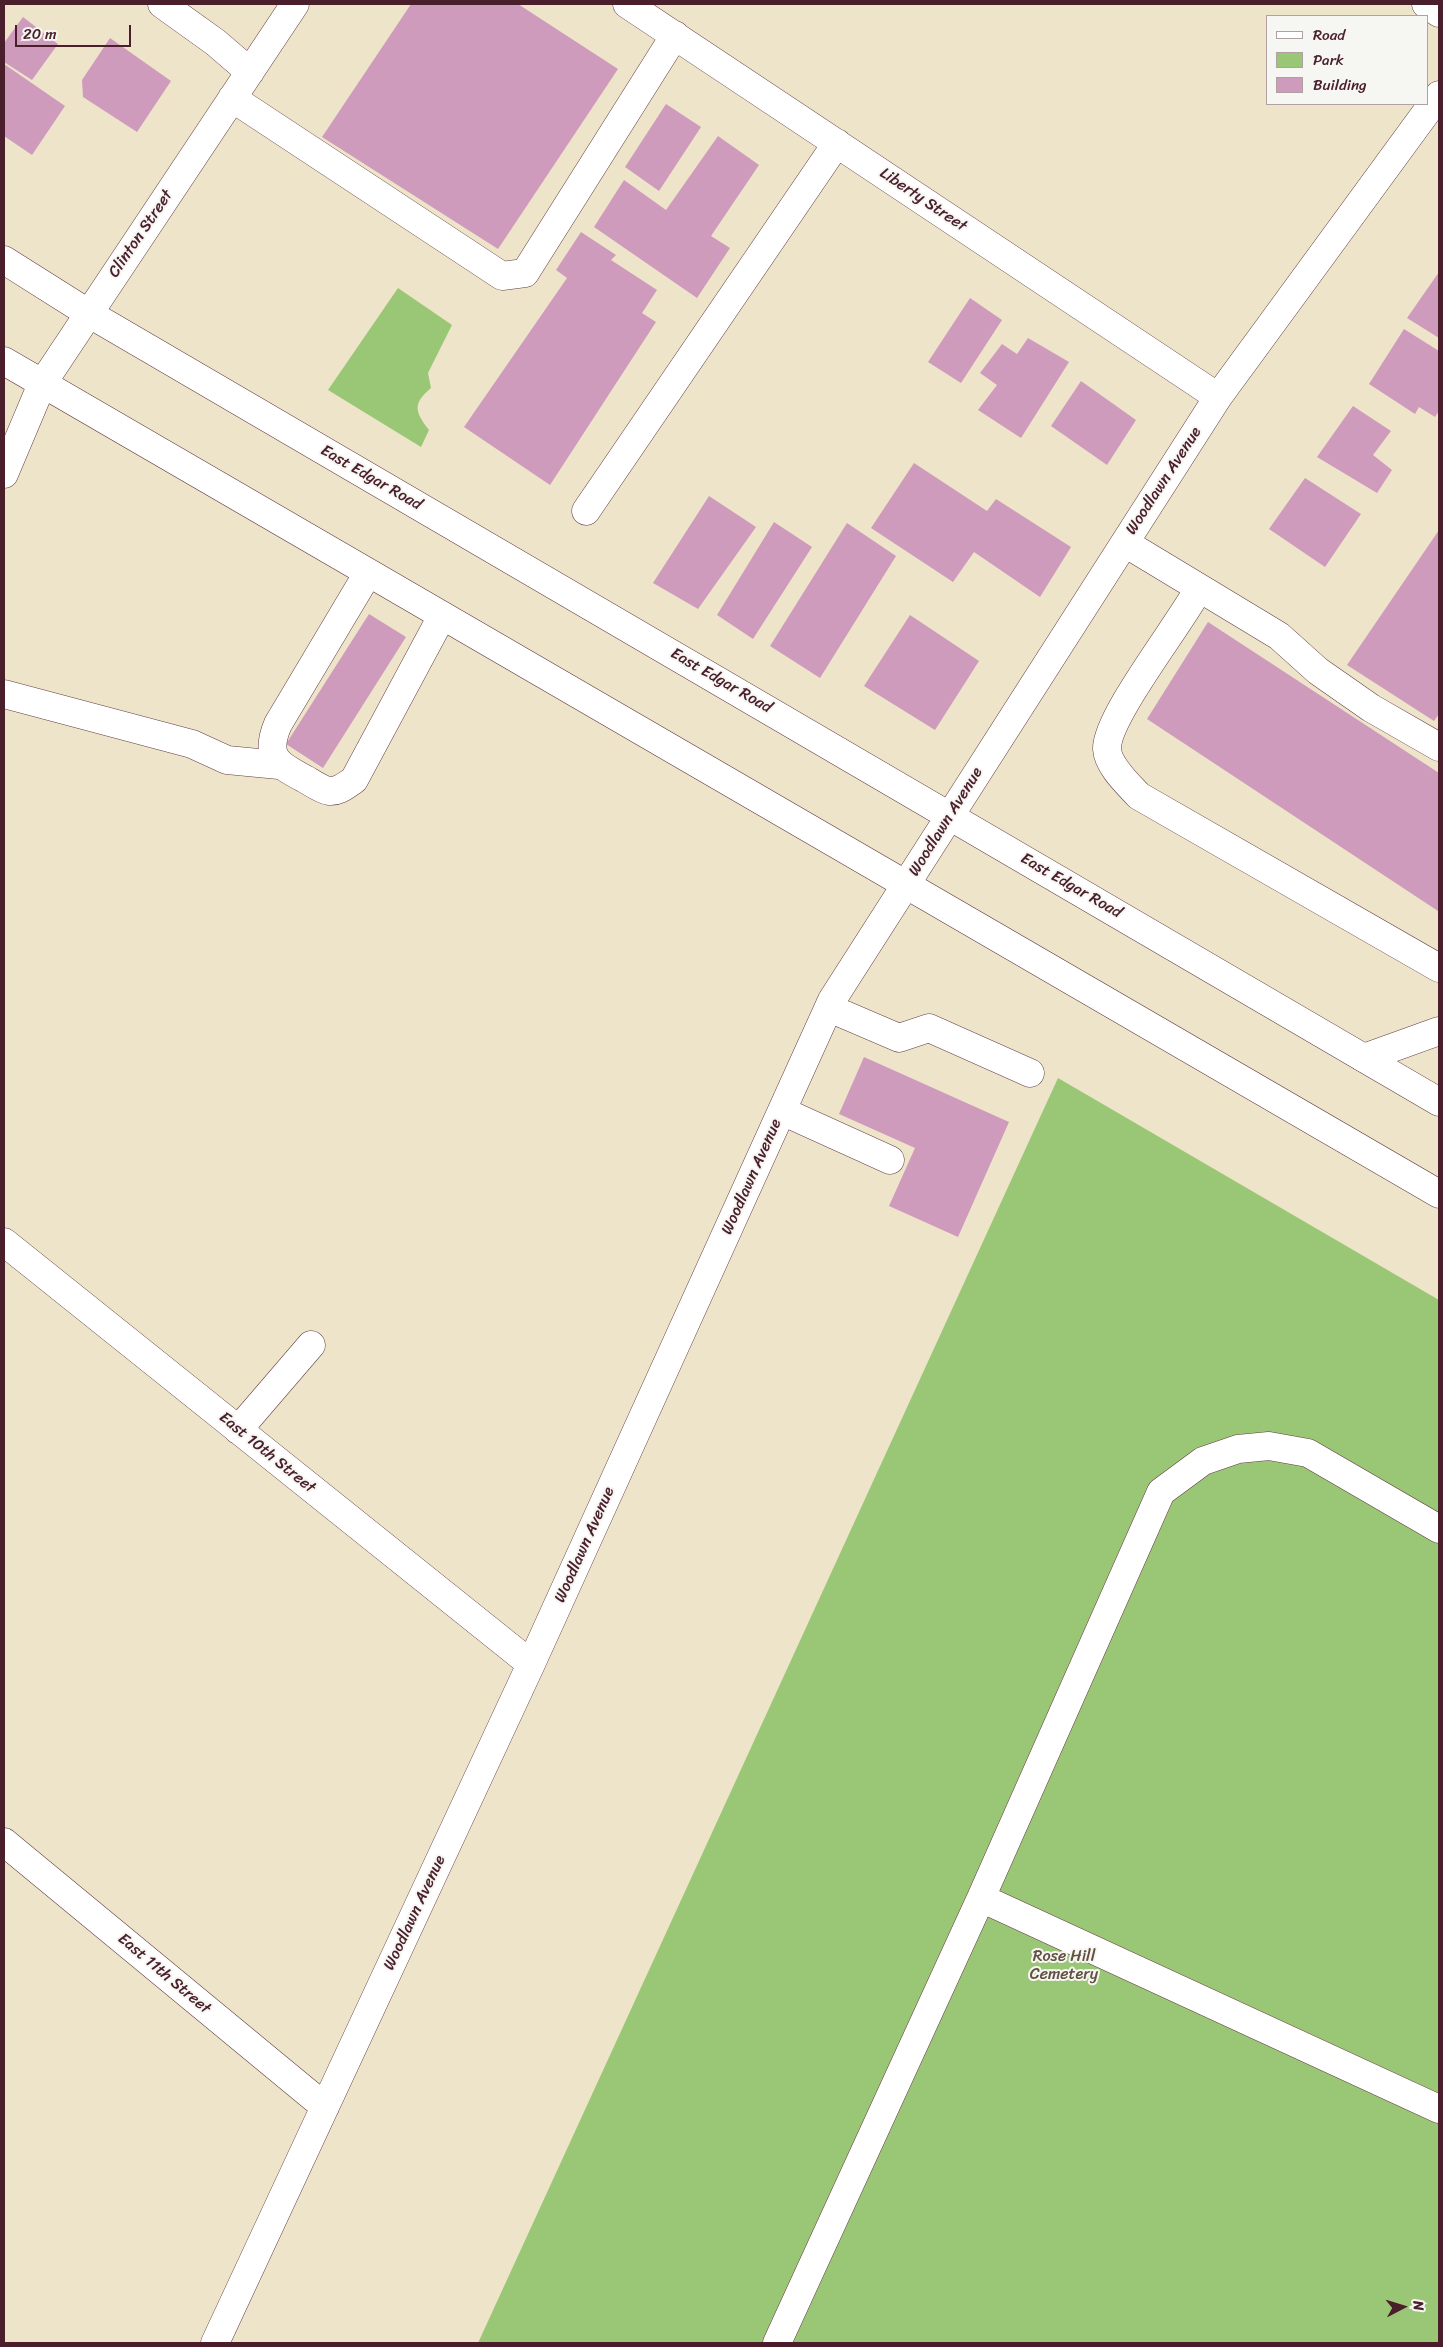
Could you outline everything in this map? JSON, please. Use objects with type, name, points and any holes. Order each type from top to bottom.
[{"type":"main road","points":[[162,4],[215,42],[250,72]]},
{"type":"main road","name":"Clinton Street","points":[[4,474],[42,384],[295,4]]},
{"type":"main road","name":"Liberty Street","points":[[628,4],[1218,397]]},
{"type":"main road","points":[[1426,4],[1439,13]]},
{"type":"main road","points":[[232,98],[502,276],[525,273],[675,36]]},
{"type":"main road","name":"Woodlawn Avenue","points":[[215,2343],[531,1664],[828,1008],[1218,397],[1439,95]]},
{"type":"main road","points":[[586,510],[838,143]]},
{"type":"main road","name":"East Edgar Road","points":[[4,260],[88,313],[1439,1102]]},
{"type":"main road","points":[[4,361],[1439,1194]]},
{"type":"main road","points":[[1125,542],[1280,636],[1318,671],[1371,708],[1439,747]]},
{"type":"main road","points":[[279,765],[272,751],[271,739],[278,724],[368,573]]},
{"type":"main road","points":[[1199,588],[1189,608],[1134,689],[1113,726],[1107,750],[1117,773],[1138,796],[1439,968]]},
{"type":"main road","points":[[4,694],[192,744],[227,760],[279,765],[328,791],[339,790],[354,780],[449,620]]},
{"type":"main road","points":[[828,1008],[899,1038],[929,1028],[1030,1072]]},
{"type":"main road","points":[[1364,1058],[1439,1031]]},
{"type":"main road","points":[[782,1111],[890,1160]]},
{"type":"main road","name":"East 10th Street","points":[[4,1242],[531,1664]]},
{"type":"main road","points":[[238,1430],[311,1346]]},
{"type":"main road","points":[[777,2343],[981,1898],[1161,1492],[1203,1461],[1238,1449],[1269,1446],[1308,1453],[1439,1529]]},
{"type":"main road","name":"East 11th Street","points":[[4,1842],[325,2107]]},
{"type":"main road","points":[[981,1898],[1439,2109]]},
{"type":"green space","points":[[398,288],[452,325],[428,373],[431,388],[418,404],[418,413],[429,430],[421,447],[328,390]]},
{"type":"green space","name":"Rose Hill Cemetery","points":[[1058,1078],[1439,1300],[1439,2343],[478,2343]]},
{"type":"building","points":[[411,4],[518,4],[618,69],[498,249],[322,137]]},
{"type":"building","points":[[23,17],[58,44],[32,80],[4,62],[4,43]]},
{"type":"building","points":[[110,38],[171,81],[137,132],[83,97],[82,80]]},
{"type":"building","points":[[4,64],[65,106],[32,155],[4,136]]},
{"type":"building","points":[[666,104],[701,127],[659,191],[625,167]]},
{"type":"building","points":[[718,136],[759,165],[711,236],[730,248],[697,298],[594,227],[624,180],[666,210]]},
{"type":"building","points":[[581,232],[616,255],[611,260],[657,290],[642,313],[656,322],[550,485],[464,427],[567,278],[556,270]]},
{"type":"building","points":[[1439,272],[1439,338],[1407,318]]},
{"type":"building","points":[[970,298],[1002,320],[961,383],[928,362]]},
{"type":"building","points":[[1404,329],[1439,351],[1439,411],[1435,417],[1419,407],[1415,414],[1369,384]]},
{"type":"building","points":[[1028,338],[1069,362],[1021,438],[978,410],[997,385],[980,373],[1002,344],[1017,354]]},
{"type":"building","points":[[1081,381],[1136,420],[1107,465],[1051,426]]},
{"type":"building","points":[[1353,406],[1391,431],[1373,455],[1392,470],[1377,493],[1317,457]]},
{"type":"building","points":[[914,463],[987,511],[996,499],[1071,547],[1040,597],[974,552],[953,582],[871,528]]},
{"type":"building","points":[[1305,478],[1361,514],[1325,567],[1269,529]]},
{"type":"building","points":[[709,496],[756,527],[698,609],[653,583]]},
{"type":"building","points":[[774,522],[812,547],[753,639],[717,615]]},
{"type":"building","points":[[847,523],[896,556],[820,678],[770,646]]},
{"type":"building","points":[[1439,530],[1439,714],[1434,721],[1347,665]]},
{"type":"building","points":[[369,614],[406,637],[323,768],[286,744]]},
{"type":"building","points":[[910,615],[979,661],[935,730],[864,686]]},
{"type":"building","points":[[1208,622],[1439,773],[1438,911],[1147,719]]},
{"type":"building","points":[[864,1057],[1009,1122],[958,1237],[889,1206],[915,1148],[839,1114]]}]
